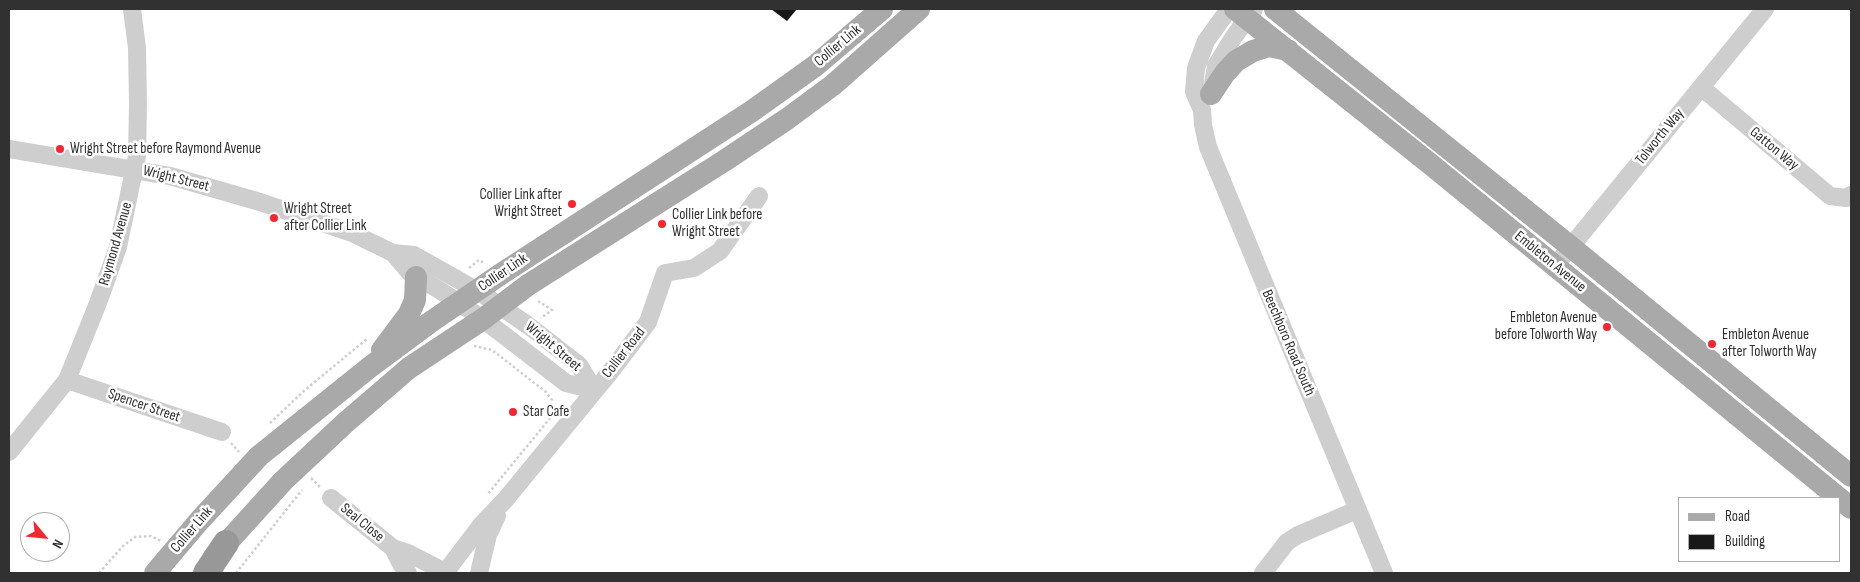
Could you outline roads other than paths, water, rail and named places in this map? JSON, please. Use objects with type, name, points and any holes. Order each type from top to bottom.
[{"type":"highway","points":[[206,573],[226,543]]},
{"type":"main road","name":"Collier Link","points":[[155,573],[259,456],[370,367],[432,321],[752,111],[815,66],[882,9]]},
{"type":"main road","name":"Collier Link","points":[[201,573],[283,481],[305,472],[345,423],[409,368],[528,285],[787,119],[832,85],[919,9]]},
{"type":"main road","name":"Embleton Avenue","points":[[1275,9],[1571,246],[1851,476]]},
{"type":"main road","name":"Embleton Avenue","points":[[1241,11],[1838,497]]},
{"type":"main road","points":[[1207,102],[1225,73],[1236,61],[1252,51],[1269,46],[1288,50]]},
{"type":"main road","points":[[1358,74],[1370,98],[1384,112],[1382,125]]},
{"type":"main road","points":[[370,367],[409,314],[415,300],[416,277]]},
{"type":"main road","points":[[1756,398],[1782,435],[1785,445],[1783,452]]},
{"type":"main road","name":"Embleton Avenue","points":[[1840,499],[1851,508]]},
{"type":"street","name":"Raymond Avenue","points":[[9,452],[67,380],[118,247],[135,169],[138,104],[137,48],[132,9]]},
{"type":"street","name":"Tolworth Way","points":[[1555,266],[1765,9]]},
{"type":"street","name":"Beechboro Road South","points":[[1241,11],[1232,38],[1216,66],[1207,102],[1208,148],[1384,573]]},
{"type":"street","name":"Gatton Way","points":[[1701,87],[1830,196],[1846,198],[1851,195]]},
{"type":"street","name":"Wright Street","points":[[9,149],[170,176],[260,202],[352,234],[393,253],[414,255],[491,312],[566,383],[594,390]]},
{"type":"street","name":"Collier Road","points":[[442,572],[482,524],[505,500],[611,371],[648,322],[665,273],[694,268],[720,251],[759,196]]},
{"type":"street","name":"Wright Street","points":[[393,253],[410,273],[416,277],[469,297]]},
{"type":"street","name":"Spencer Street","points":[[67,380],[222,432]]},
{"type":"street","name":"Seal Close","points":[[331,498],[393,548],[408,553],[442,572],[457,570],[466,573]]},
{"type":"street","name":"Collier Road","points":[[479,573],[488,535],[505,500]]},
{"type":"street","points":[[1263,573],[1287,542],[1298,535],[1357,510]]},
{"type":"street","name":"Seal Close","points":[[393,548],[408,573]]},
{"type":"place","name":"Wright Street before Raymond Avenue","points":[[60,149]]},
{"type":"place","name":"Collier Link after Wright Street","points":[[572,204]]},
{"type":"place","name":"Wright Street after Collier Link","points":[[274,218]]},
{"type":"place","name":"Collier Link before Wright Street","points":[[662,224]]},
{"type":"place","name":"Embleton Avenue before Tolworth Way","points":[[1607,327]]},
{"type":"place","name":"Embleton Avenue after Tolworth Way","points":[[1712,344]]},
{"type":"place","name":"Star Cafe","points":[[513,412]]}]
